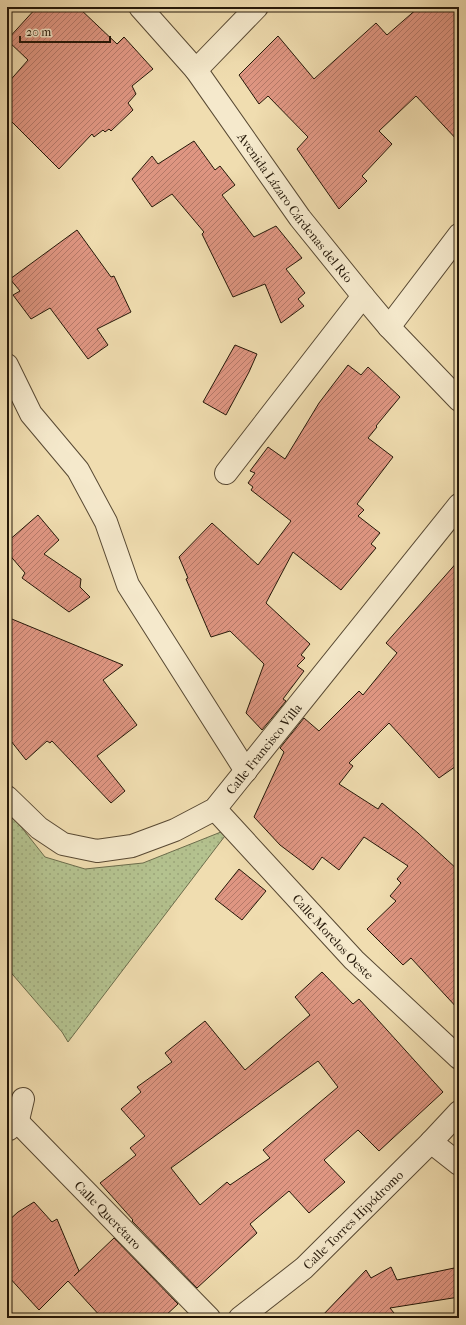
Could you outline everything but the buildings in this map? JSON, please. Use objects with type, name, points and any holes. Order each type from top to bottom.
[{"type":"street","name":"Avenida Lázaro Cárdenas del Río","points":[[140,7],[196,70],[300,218],[363,296],[389,327],[459,400]]},
{"type":"street","points":[[196,70],[257,7]]},
{"type":"street","points":[[389,327],[459,235]]},
{"type":"street","points":[[226,473],[363,296]]},
{"type":"street","points":[[7,365],[30,414],[78,470],[106,522],[128,585],[246,771]]},
{"type":"street","name":"Calle Francisco Villa","points":[[7,796],[39,828],[63,844],[97,851],[132,846],[175,830],[215,809],[459,505]]},
{"type":"street","name":"Calle Morelos Oeste","points":[[215,809],[354,960],[459,1058]]},
{"type":"street","name":"Calle Torres Hipódromo","points":[[240,1318],[304,1268],[431,1142],[459,1112]]},
{"type":"street","name":"Calle Querétaro","points":[[10,1117],[209,1318]]},
{"type":"street","points":[[431,1142],[459,1164]]},
{"type":"green space","points":[[7,809],[45,857],[85,869],[143,863],[231,828],[68,1042],[62,1032],[7,968]]}]
